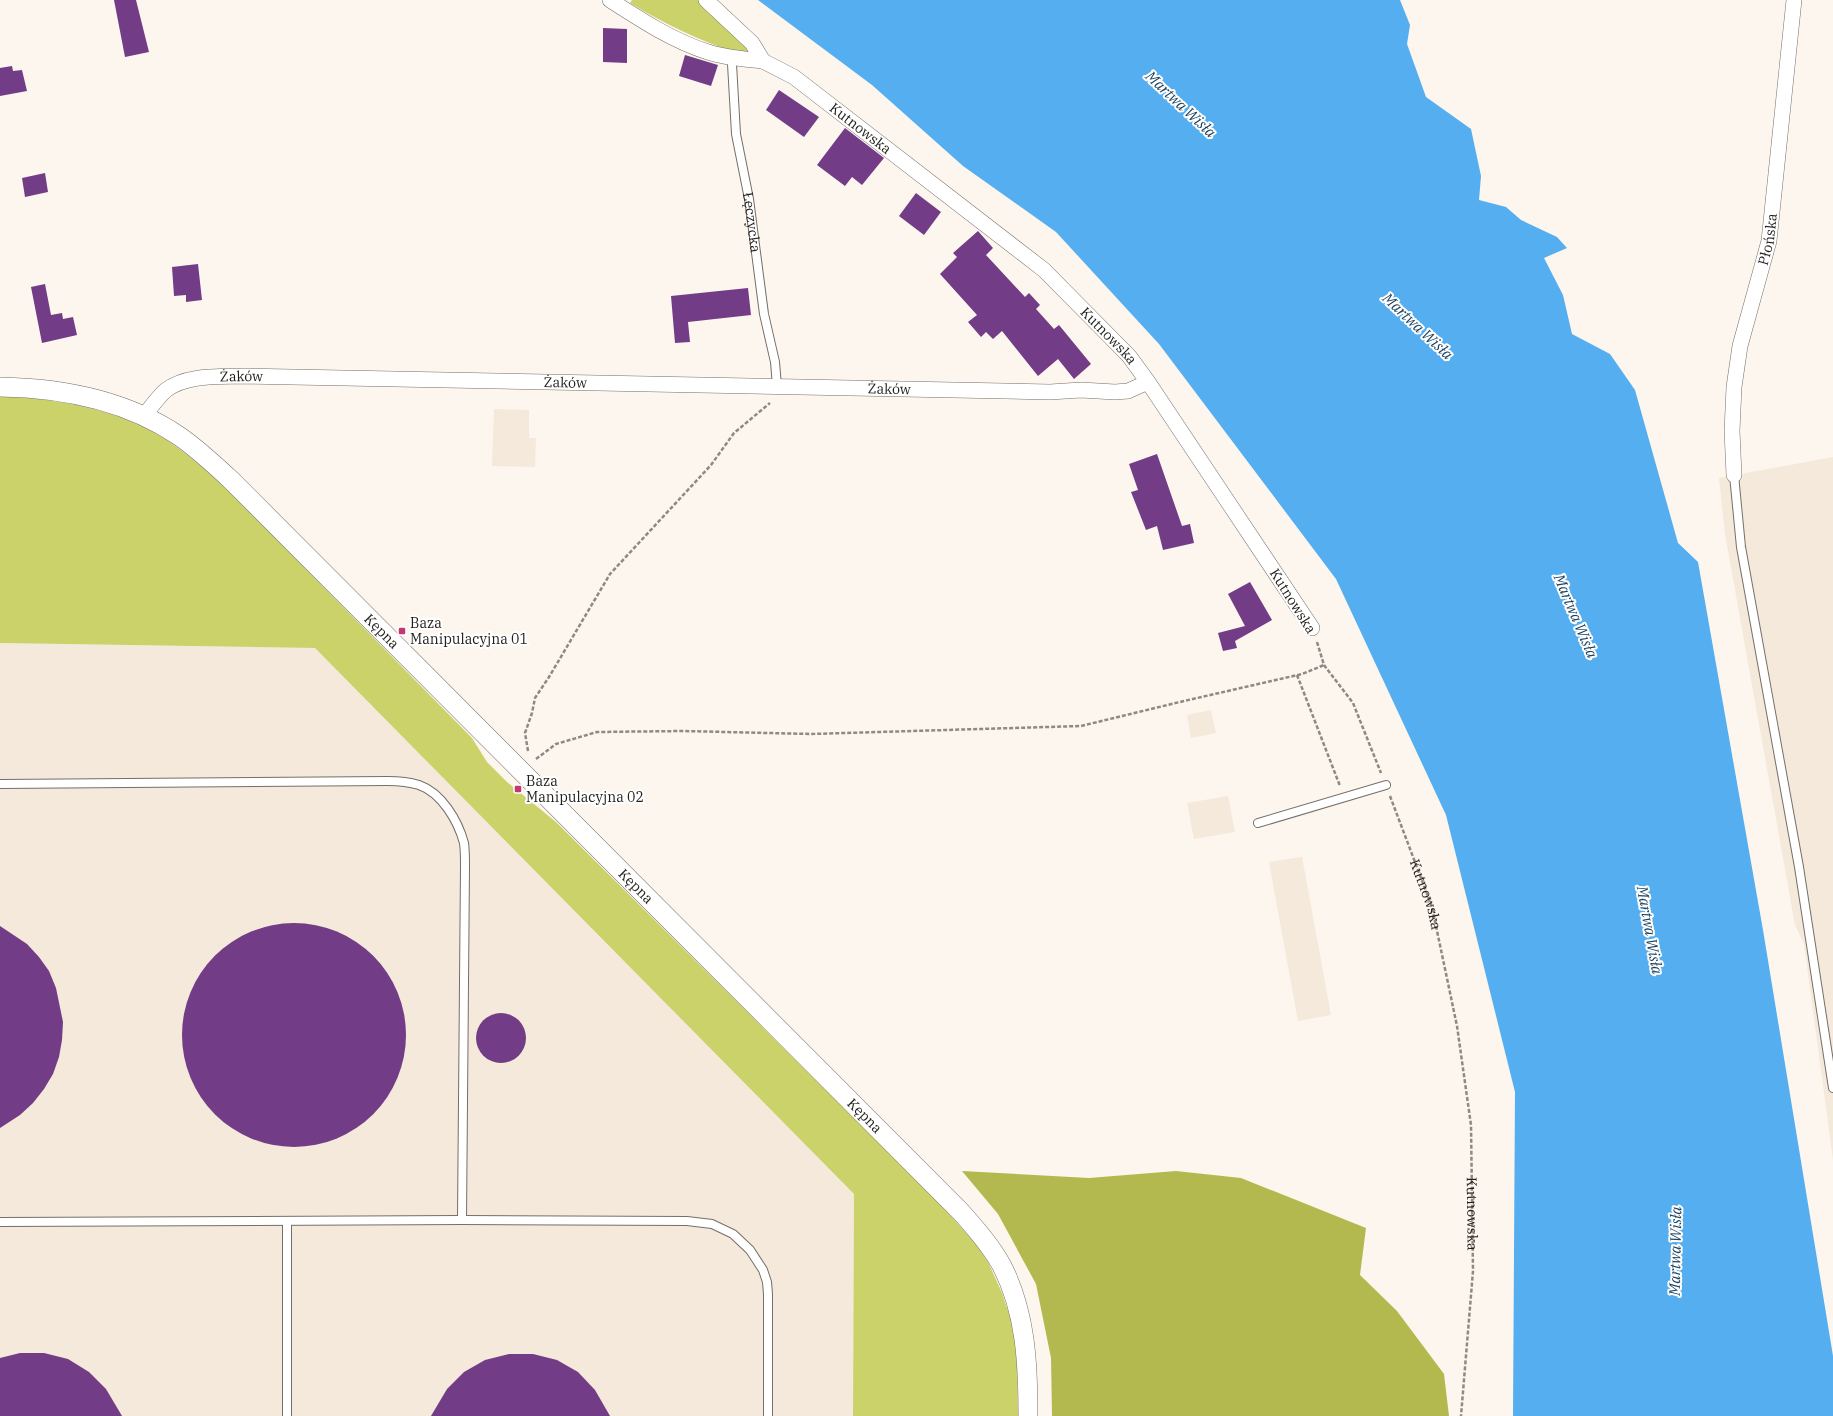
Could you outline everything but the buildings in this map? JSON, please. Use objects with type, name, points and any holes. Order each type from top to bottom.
[{"type":"street","points":[[610,0],[659,31],[708,52],[733,58],[763,61]]},
{"type":"street","points":[[706,0],[752,43],[763,61]]},
{"type":"street","name":"Płońska","points":[[1734,475],[1732,431],[1734,387],[1740,346],[1769,241],[1794,0]]},
{"type":"street","name":"Kutnowska","points":[[763,61],[794,77],[1044,270],[1129,356],[1148,382],[1312,628]]},
{"type":"street","name":"Żaków","points":[[144,416],[166,390],[180,382],[203,378],[245,376],[1050,392],[1091,390],[1115,392],[1128,391],[1148,382]]},
{"type":"street","points":[[0,387],[29,388],[77,394],[98,399],[144,416]]},
{"type":"street","name":"Kępna","points":[[144,416],[179,436],[213,462],[526,767],[962,1212],[982,1236],[1001,1265],[1014,1294],[1025,1335],[1028,1378],[1028,1416]]},
{"type":"lane","name":"Łęczycka","points":[[733,58],[732,64],[736,134],[749,199],[764,314],[775,362],[777,386]]},
{"type":"lane","points":[[1734,475],[1741,547],[1799,867],[1833,1088]]},
{"type":"lane","points":[[0,784],[388,781],[406,782],[421,786],[443,803],[459,829],[464,844],[465,865],[462,1220]]},
{"type":"lane","points":[[1258,823],[1386,785]]},
{"type":"lane","points":[[0,1222],[462,1220],[687,1221],[712,1224],[733,1234],[757,1260],[767,1282],[768,1416]]},
{"type":"lane","points":[[286,1416],[287,1221]]},
{"type":"path","points":[[526,767],[525,733],[532,713],[535,698],[610,574],[711,464],[734,433],[754,415],[766,408],[773,400],[772,395],[777,386]]},
{"type":"path","name":"Kutnowska","points":[[1312,628],[1324,665],[1353,703],[1432,907],[1457,1026],[1471,1125],[1474,1272],[1462,1416]]},
{"type":"path","points":[[526,767],[556,744],[597,732],[683,731],[811,734],[1081,726],[1297,675],[1324,665]]},
{"type":"path","points":[[1297,675],[1345,797]]},
{"type":"shaded area","points":[[494,409],[529,410],[529,438],[536,438],[535,467],[492,466]]},
{"type":"shaded area","points":[[1833,457],[1833,1160],[1804,944],[1795,925],[1725,534],[1719,478]]},
{"type":"shaded area","points":[[0,643],[315,648],[854,1194],[853,1416],[0,1416]]},
{"type":"shaded area","points":[[1211,710],[1216,733],[1191,738],[1187,715]]},
{"type":"shaded area","points":[[1228,796],[1235,832],[1194,839],[1187,803]]},
{"type":"shaded area","points":[[1302,857],[1331,1015],[1298,1021],[1269,862]]},
{"type":"green space","points":[[632,0],[699,0],[748,47],[747,50],[746,52],[740,54],[697,38],[643,11],[630,3]]},
{"type":"green space","points":[[0,395],[87,407],[128,420],[167,440],[214,476],[472,738],[487,762],[507,782],[556,822],[938,1202],[977,1245],[989,1264],[1002,1293],[1011,1320],[1017,1351],[1018,1416],[853,1416],[854,1194],[315,648],[0,643]]},
{"type":"green space","points":[[962,1171],[1089,1178],[1176,1171],[1241,1178],[1366,1228],[1360,1275],[1397,1311],[1444,1374],[1449,1416],[1052,1416],[1051,1358],[1036,1284],[998,1214]]},
{"type":"water","name":"Martwa Wisła","points":[[758,0],[1400,0],[1410,25],[1407,44],[1426,97],[1471,129],[1481,176],[1479,200],[1506,207],[1521,220],[1557,237],[1567,248],[1544,258],[1563,295],[1572,334],[1610,354],[1635,390],[1678,543],[1698,562],[1763,930],[1833,1356],[1833,1416],[1513,1416],[1515,1092],[1446,815],[1336,579],[1159,344],[1056,232],[963,166],[872,85]]},
{"type":"place","name":"Baza Manipulacyjna 01","points":[[402,631]]},
{"type":"place","name":"Baza Manipulacyjna 02","points":[[518,789]]}]
